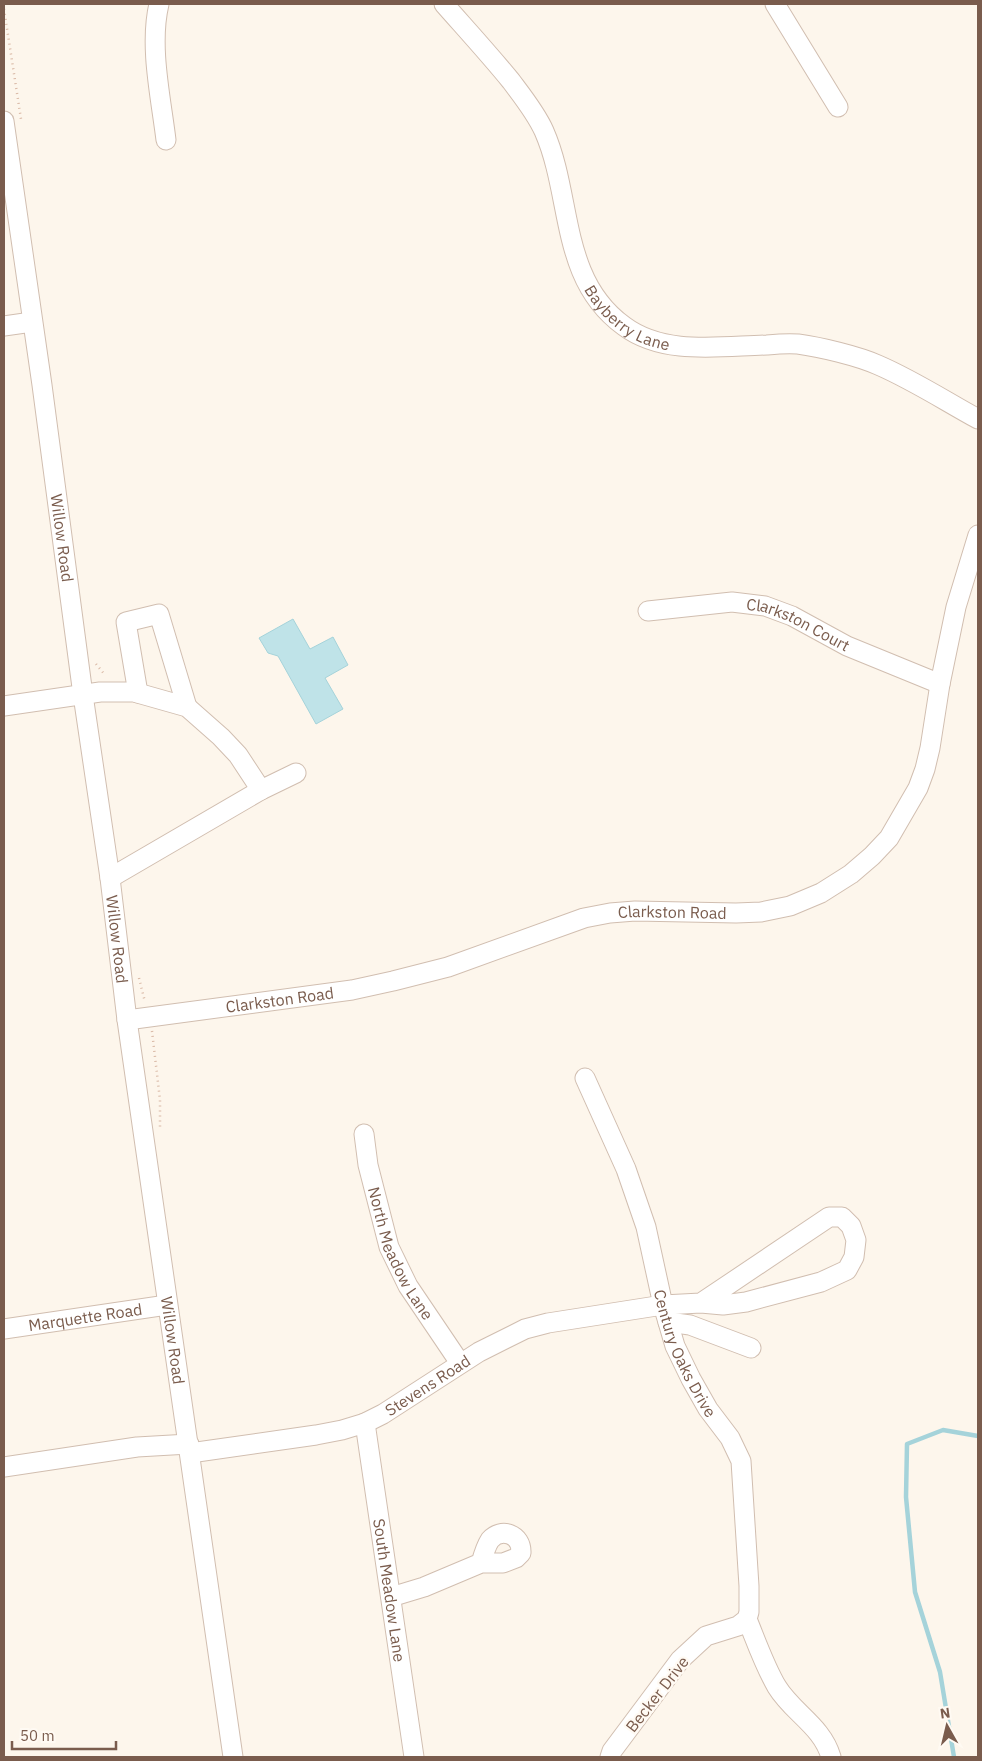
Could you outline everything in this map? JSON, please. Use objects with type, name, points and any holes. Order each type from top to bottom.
[{"type":"street","points":[[159,4],[154,42],[166,140]]},
{"type":"street","name":"Bayberry Lane","points":[[444,4],[498,65],[533,110],[550,146],[557,168],[574,255],[584,279],[594,296],[609,314],[624,327],[641,336],[663,343],[688,347],[797,344],[829,351],[877,364],[978,419]]},
{"type":"street","points":[[775,4],[838,107]]},
{"type":"street","name":"Willow Road","points":[[4,121],[110,878],[127,1020],[233,1757]]},
{"type":"street","points":[[4,326],[32,322]]},
{"type":"street","name":"Clarkston Road","points":[[127,1020],[352,990],[393,981],[448,967],[584,918],[610,913],[635,911],[736,914],[761,912],[790,906],[821,893],[851,874],[889,838],[918,788],[925,769],[956,607],[978,534]]},
{"type":"street","name":"Clarkston Court","points":[[648,611],[732,602],[765,606],[792,616],[847,646],[940,684]]},
{"type":"street","points":[[138,693],[126,622],[159,614],[187,706]]},
{"type":"street","points":[[4,706],[100,692],[138,693],[187,706],[238,755],[261,790]]},
{"type":"street","points":[[110,878],[261,790],[296,772]]},
{"type":"street","name":"Century Oaks Drive","points":[[585,1078],[629,1178],[646,1227],[665,1313],[675,1346],[690,1379],[708,1409],[730,1438],[741,1461],[750,1586],[749,1612],[742,1623]]},
{"type":"street","name":"North Meadow Lane","points":[[364,1134],[368,1165],[389,1247],[408,1286],[460,1363]]},
{"type":"street","points":[[665,1313],[701,1303],[830,1217],[842,1217],[851,1226],[856,1240],[854,1257],[847,1270],[821,1282],[746,1302],[723,1305],[701,1303]]},
{"type":"street","name":"Marquette Road","points":[[4,1329],[167,1305]]},
{"type":"street","points":[[665,1313],[690,1325],[751,1348]]},
{"type":"street","name":"Stevens Road","points":[[4,1467],[137,1447],[189,1449],[316,1435],[342,1430],[365,1424],[460,1363],[502,1339],[525,1329],[548,1323],[665,1313]]},
{"type":"street","name":"South Meadow Lane","points":[[365,1424],[414,1757]]},
{"type":"street","points":[[391,1597],[424,1587],[480,1563]]},
{"type":"street","points":[[742,1623],[776,1686],[790,1704],[819,1733],[831,1757]]},
{"type":"street","name":"Becker Drive","points":[[610,1757],[612,1751],[680,1660],[706,1636],[742,1623]]},
{"type":"water","points":[[293,619],[310,649],[333,637],[348,665],[325,678],[343,709],[316,724],[278,656],[268,653],[259,638]]},
{"type":"waterway","points":[[954,1757],[940,1672],[915,1592],[906,1497],[907,1444],[943,1430],[978,1436]]}]
